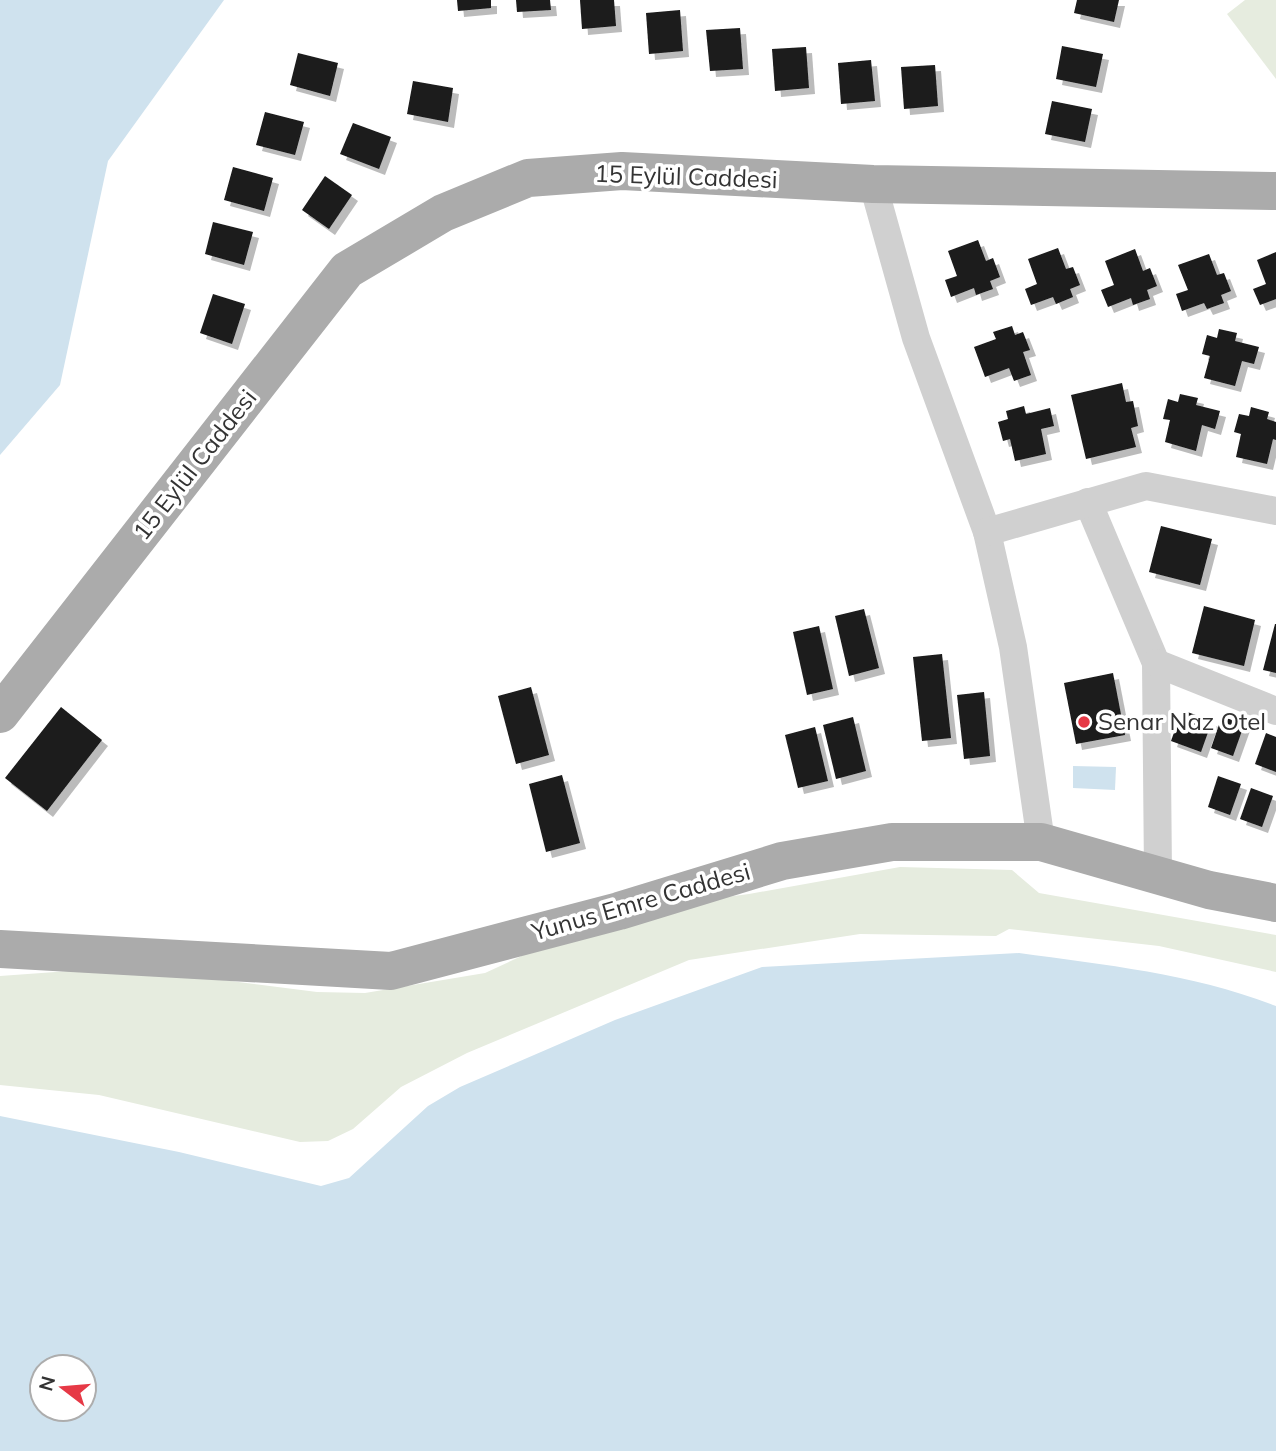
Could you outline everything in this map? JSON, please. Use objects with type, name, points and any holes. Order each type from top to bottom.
[{"type":"main road","name":"15 Eylül Caddesi","points":[[0,714],[347,270],[443,214],[528,178],[622,171],[873,184],[1276,191]]},
{"type":"main road","name":"Yunus Emre Caddesi","points":[[3,946],[391,971],[619,911],[782,861],[892,842],[1041,842],[1209,890],[1276,903]]},
{"type":"street","points":[[873,184],[916,338],[986,532],[1013,647],[1041,842]]},
{"type":"street","points":[[986,532],[1146,486],[1276,511]]},
{"type":"street","points":[[1088,502],[1156,663],[1158,874]]},
{"type":"street","points":[[1156,663],[1276,710]]},
{"type":"shaded area","points":[[1245,0],[1276,0],[1276,79],[1227,14]]},
{"type":"shaded area","points":[[900,867],[1012,870],[1039,893],[1276,935],[1276,972],[1159,946],[1009,929],[996,936],[860,934],[689,960],[467,1053],[401,1087],[353,1129],[328,1141],[300,1142],[99,1095],[0,1085],[0,976],[83,970],[176,974],[317,992],[365,993],[485,973],[619,911],[749,894]]},
{"type":"water","points":[[0,0],[224,0],[108,161],[60,385],[0,455]]},
{"type":"water","points":[[1073,766],[1116,767],[1115,790],[1073,788]]},
{"type":"water","points":[[1019,953],[1182,978],[1276,1006],[1276,1451],[0,1451],[0,1116],[179,1152],[321,1186],[349,1178],[428,1106],[460,1087],[615,1020],[762,967]]},
{"type":"building","points":[[457,0],[491,0],[491,8],[458,11]]},
{"type":"building","points":[[516,0],[550,0],[551,10],[517,12]]},
{"type":"building","points":[[580,0],[614,0],[616,26],[582,29]]},
{"type":"building","points":[[1077,0],[1119,0],[1114,22],[1074,13]]},
{"type":"building","points":[[680,10],[683,51],[649,54],[646,13]]},
{"type":"building","points":[[740,28],[743,69],[710,71],[706,30]]},
{"type":"building","points":[[1062,46],[1103,54],[1096,87],[1056,79]]},
{"type":"building","points":[[806,47],[809,88],[775,91],[772,49]]},
{"type":"building","points":[[298,53],[338,63],[330,96],[290,85]]},
{"type":"building","points":[[871,60],[875,101],[841,104],[838,63]]},
{"type":"building","points":[[935,65],[938,106],[904,109],[901,67]]},
{"type":"building","points":[[413,81],[453,88],[448,122],[407,114]]},
{"type":"building","points":[[1052,101],[1092,109],[1085,142],[1045,134]]},
{"type":"building","points":[[265,112],[304,122],[295,155],[256,145]]},
{"type":"building","points":[[353,123],[391,137],[379,169],[340,154]]},
{"type":"building","points":[[233,167],[273,178],[264,211],[224,200]]},
{"type":"building","points":[[325,176],[352,195],[329,229],[302,210]]},
{"type":"building","points":[[213,222],[253,232],[244,265],[205,254]]},
{"type":"building","points":[[978,240],[986,261],[993,258],[1000,277],[990,281],[993,289],[976,295],[974,288],[951,297],[945,280],[957,276],[948,251]]},
{"type":"building","points":[[1058,248],[1066,269],[1073,267],[1080,285],[1070,289],[1073,297],[1056,304],[1053,297],[1031,305],[1025,289],[1037,284],[1028,259]]},
{"type":"building","points":[[1135,249],[1143,271],[1150,268],[1157,286],[1147,290],[1150,299],[1133,305],[1131,298],[1108,307],[1101,290],[1114,285],[1105,261]]},
{"type":"building","points":[[1276,252],[1276,299],[1260,305],[1253,289],[1266,284],[1257,260]]},
{"type":"building","points":[[1209,254],[1217,275],[1224,273],[1231,291],[1221,295],[1224,303],[1207,309],[1204,303],[1182,311],[1176,294],[1188,290],[1178,265]]},
{"type":"building","points":[[213,294],[245,304],[232,344],[200,333]]},
{"type":"building","points":[[1012,326],[1015,335],[1023,332],[1030,350],[1023,352],[1031,375],[1014,381],[1009,368],[985,377],[974,347],[996,339],[993,332]]},
{"type":"building","points":[[1219,329],[1237,333],[1235,341],[1259,347],[1254,364],[1242,361],[1235,386],[1204,378],[1210,356],[1202,354],[1207,335],[1217,338]]},
{"type":"building","points":[[1122,383],[1126,402],[1133,401],[1138,426],[1131,428],[1136,447],[1086,459],[1071,395]]},
{"type":"building","points":[[1180,394],[1198,398],[1196,405],[1220,411],[1215,429],[1202,425],[1196,451],[1165,442],[1170,420],[1163,419],[1168,399],[1178,402]]},
{"type":"building","points":[[1024,406],[1026,414],[1050,408],[1054,426],[1041,429],[1046,454],[1015,461],[1010,439],[1003,441],[998,422],[1008,419],[1006,411]]},
{"type":"building","points":[[1251,407],[1269,412],[1267,419],[1276,422],[1276,440],[1273,439],[1267,464],[1236,457],[1241,434],[1234,432],[1239,414],[1249,416]]},
{"type":"building","points":[[1161,526],[1212,539],[1200,585],[1149,572]]},
{"type":"building","points":[[1204,606],[1255,620],[1244,666],[1192,653]]},
{"type":"building","points":[[864,609],[879,668],[849,676],[835,616]]},
{"type":"building","points":[[1276,624],[1276,673],[1263,670]]},
{"type":"building","points":[[819,626],[833,689],[807,695],[793,632]]},
{"type":"building","points":[[942,654],[951,738],[922,741],[913,657]]},
{"type":"building","points":[[1113,673],[1125,735],[1076,744],[1064,683]]},
{"type":"building","points":[[531,687],[549,755],[516,764],[498,696]]},
{"type":"building","points":[[984,692],[990,756],[964,759],[957,695]]},
{"type":"building","points":[[61,707],[102,740],[47,811],[5,778]]},
{"type":"building","points":[[1182,710],[1212,721],[1201,752],[1171,741]]},
{"type":"building","points":[[1222,716],[1244,725],[1233,756],[1211,748]]},
{"type":"building","points":[[853,717],[866,771],[836,779],[823,725]]},
{"type":"building","points":[[815,727],[828,781],[798,788],[785,735]]},
{"type":"building","points":[[1266,733],[1276,737],[1276,772],[1255,764]]},
{"type":"building","points":[[562,775],[580,843],[546,852],[529,784]]},
{"type":"building","points":[[1218,776],[1241,784],[1230,815],[1208,807]]},
{"type":"building","points":[[1251,788],[1273,796],[1262,827],[1240,819]]},
{"type":"place","name":"Senar Naz Otel","points":[[1084,722]]}]
